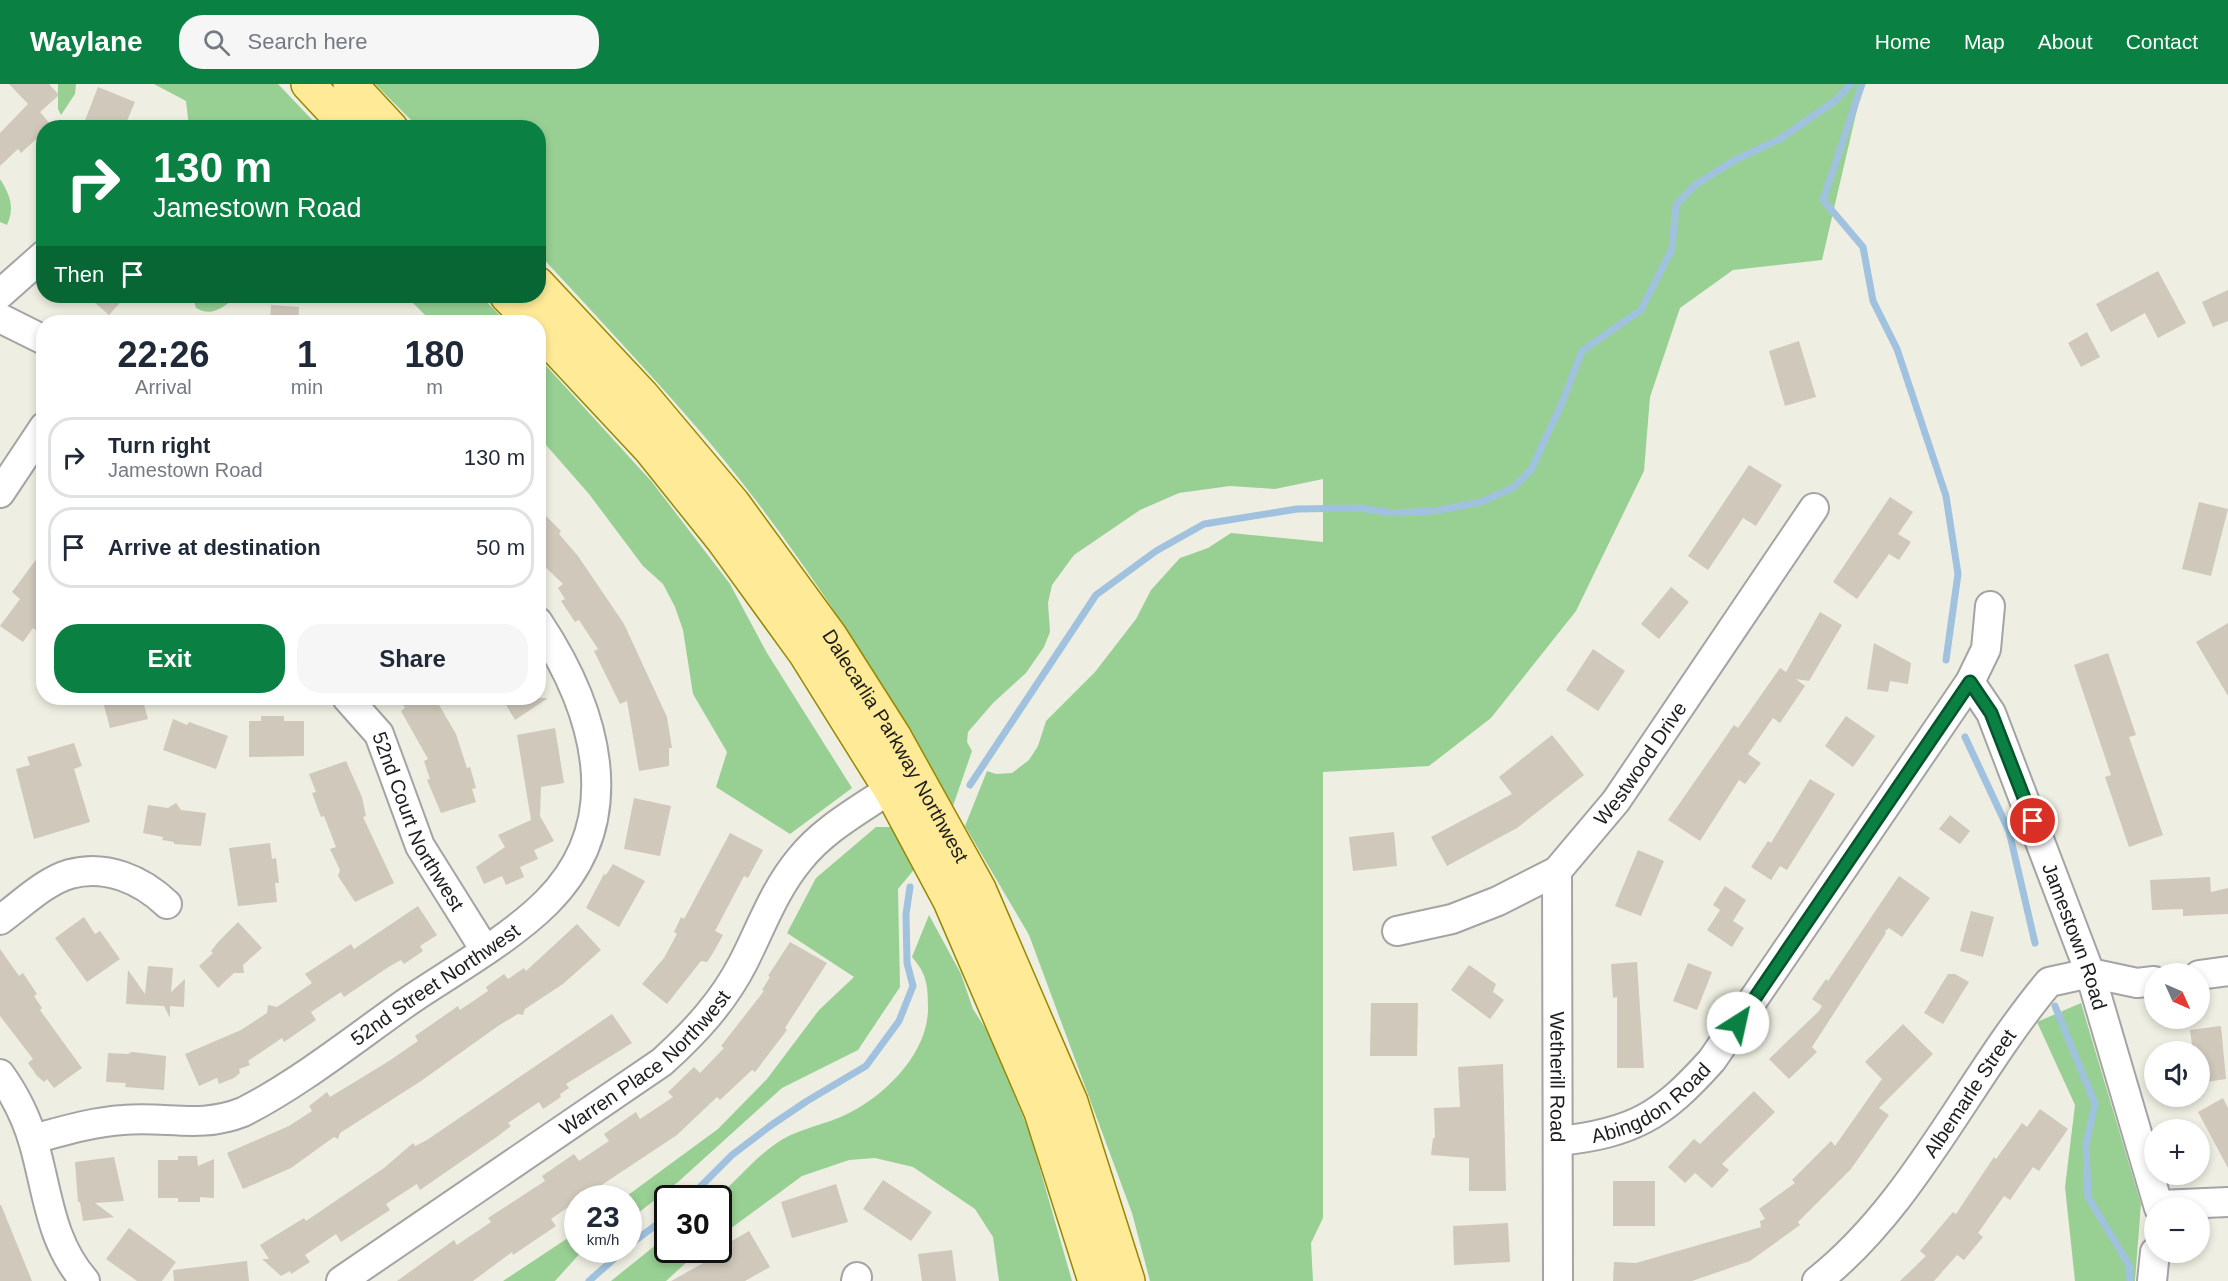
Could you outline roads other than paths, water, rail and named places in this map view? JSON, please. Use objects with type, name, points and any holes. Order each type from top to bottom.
[{"type":"main road","points":[[308,84],[342,120]]},
{"type":"main road","points":[[350,84],[384,120]]},
{"type":"main road","name":"Dalecarlia Parkway Northwest","points":[[546,293],[658,412],[743,515],[831,637],[900,746],[979,889],[1066,1092],[1128,1281]]},
{"type":"main road","points":[[514,303],[526,315]]},
{"type":"main road","name":"Dalecarlia Parkway Northwest","points":[[546,338],[642,441],[716,530],[805,653],[890,789],[950,901],[1041,1112],[1095,1281]]},
{"type":"street","points":[[0,294],[36,262]]},
{"type":"street","points":[[0,318],[36,336]]},
{"type":"street","points":[[0,493],[36,439]]},
{"type":"street","name":"Westwood Drive","points":[[1397,931],[1452,919],[1498,901],[1557,871],[1616,801],[1814,508]]},
{"type":"street","points":[[1970,682],[1986,649],[1990,606]]},
{"type":"street","name":"52nd Street Northwest","points":[[33,1139],[108,1121],[148,1119],[203,1122],[243,1112],[485,950],[538,910],[564,881],[583,845],[594,805],[596,756],[590,727],[565,667],[546,635]]},
{"type":"street","name":"Jamestown Road","points":[[1970,682],[1991,713],[2090,973],[2156,1197]]},
{"type":"street","name":"Abingdon Road","points":[[1559,1141],[1599,1137],[1644,1121],[1684,1092],[1712,1060],[1970,682]]},
{"type":"street","name":"52nd Court Northwest","points":[[353,705],[379,734],[420,846],[485,950]]},
{"type":"street","name":"Warren Place Northwest","points":[[341,1281],[662,1062],[718,1005],[742,964],[779,887],[799,860],[832,827],[890,789]]},
{"type":"street","name":"Wetherill Road","points":[[1557,871],[1559,1141],[1557,1281]]},
{"type":"street","points":[[0,920],[56,880],[84,872],[100,872],[129,878],[156,893],[167,904]]},
{"type":"street","points":[[2210,973],[2228,971]]},
{"type":"street","name":"Albemarle Street","points":[[1817,1281],[1846,1257],[1881,1218],[2049,982],[2090,973],[2137,983],[2144,982]]},
{"type":"street","points":[[0,1074],[21,1110],[33,1139],[55,1231],[69,1260],[85,1281]]},
{"type":"street","points":[[2210,1203],[2228,1202]]},
{"type":"street","points":[[2152,1281],[2154,1263]]},
{"type":"waterway","points":[[970,785],[1096,595],[1156,551],[1204,524],[1297,509],[1359,508],[1393,513],[1435,511],[1481,502],[1513,488],[1531,470],[1562,403],[1582,351],[1641,310],[1672,249],[1676,205],[1695,185],[1735,160],[1780,139],[1835,101],[1851,84]]},
{"type":"waterway","points":[[1862,84],[1823,200],[1863,247],[1873,301],[1897,349],[1946,496],[1958,574],[1946,660]]},
{"type":"waterway","points":[[1965,737],[2009,831],[2035,943]]},
{"type":"waterway","points":[[702,1185],[732,1155],[770,1126],[866,1066],[899,1021],[913,986],[907,963],[906,914],[910,887]]},
{"type":"waterway","points":[[2055,1006],[2095,1104],[2086,1144],[2088,1197],[2129,1265],[2130,1281]]},
{"type":"waterway","points":[[642,1236],[654,1226]]},
{"type":"waterway","points":[[589,1281],[609,1263]]}]
